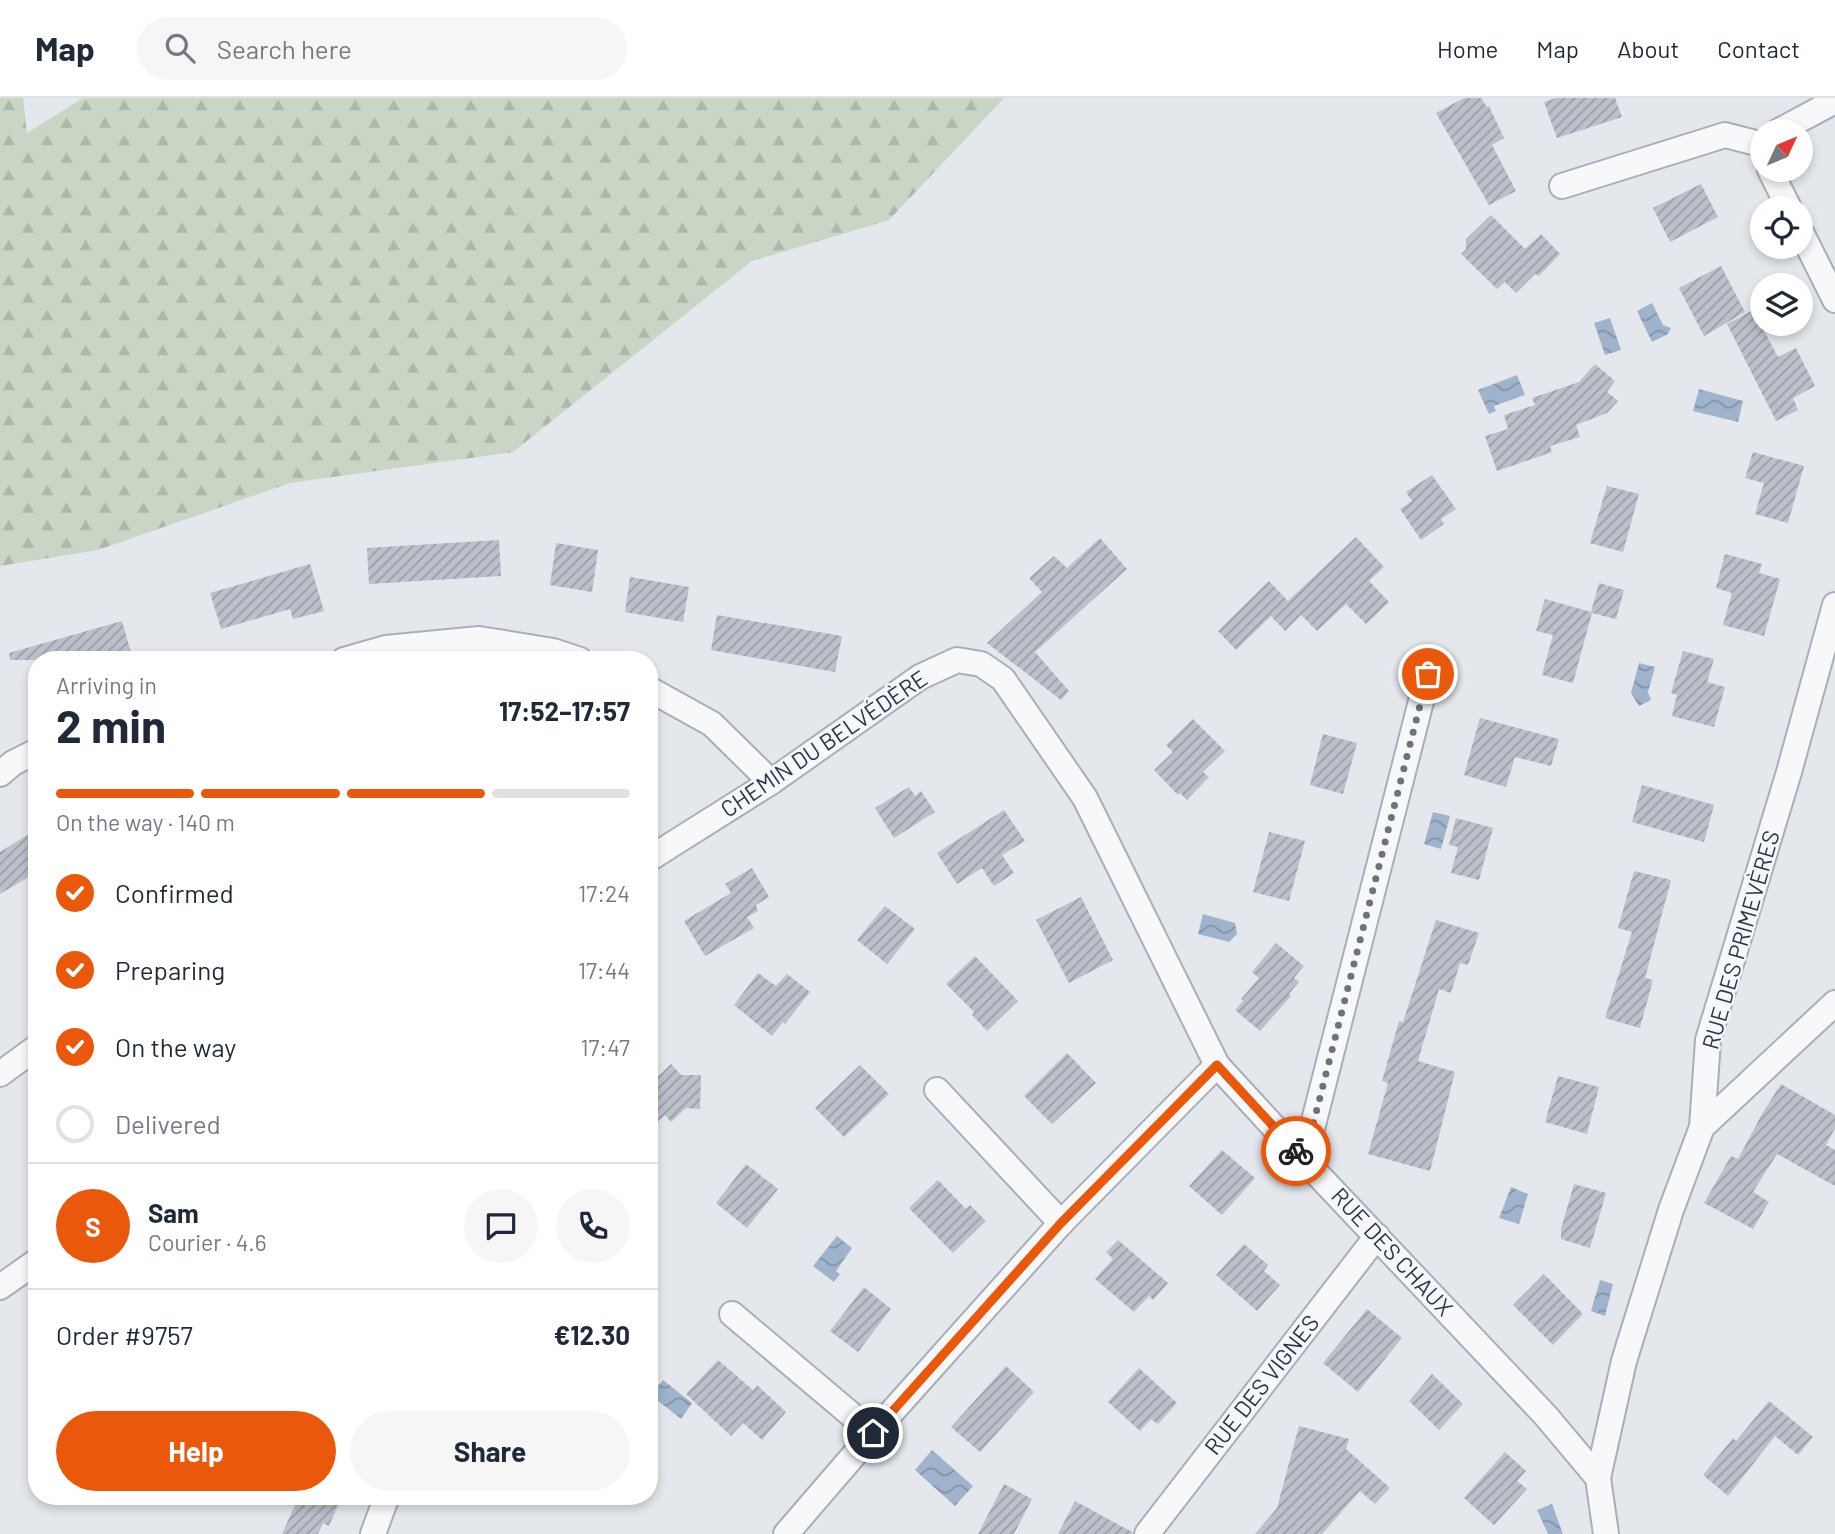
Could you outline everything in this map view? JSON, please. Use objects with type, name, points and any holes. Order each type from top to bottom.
[{"type":"street","points":[[1801,119],[1835,101]]},
{"type":"street","points":[[1562,186],[1725,135],[1750,143]]},
{"type":"street","points":[[1813,256],[1835,300]]},
{"type":"street","name":"RUE DES PRIMEVÈRES","points":[[1598,1478],[1624,1361],[1671,1210],[1702,1127],[1708,1040],[1789,772],[1835,605]]},
{"type":"street","points":[[376,651],[479,639],[553,651]]},
{"type":"street","name":"CHEMIN DU BELVÉDÈRE","points":[[658,853],[771,782],[920,677],[957,660],[981,664],[1003,679]]},
{"type":"street","points":[[1304,1160],[1428,674]]},
{"type":"street","name":"RUE DES CHAUX","points":[[1003,679],[1085,798],[1217,1065],[1546,1416],[1598,1478]]},
{"type":"street","points":[[658,694],[712,724],[771,782]]},
{"type":"street","points":[[0,774],[28,756]]},
{"type":"street","points":[[1702,1127],[1835,1003]]},
{"type":"street","points":[[0,1074],[28,1054]]},
{"type":"street","points":[[786,1534],[1061,1223],[1217,1065]]},
{"type":"street","points":[[937,1090],[1061,1223]]},
{"type":"street","name":"RUE DES VIGNES","points":[[1147,1534],[1377,1236]]},
{"type":"street","points":[[0,1287],[28,1267]]},
{"type":"street","points":[[732,1314],[873,1433]]},
{"type":"street","points":[[1598,1478],[1606,1534]]},
{"type":"street","points":[[373,1534],[384,1505]]},
{"type":"green space","points":[[0,98],[23,98],[27,133],[83,98],[1004,98],[889,220],[752,261],[513,452],[290,483],[98,550],[0,566]]},
{"type":"water","points":[[1652,303],[1663,325],[1671,328],[1668,334],[1652,342],[1637,311]]},
{"type":"water","points":[[1610,318],[1621,350],[1605,355],[1594,323]]},
{"type":"water","points":[[1517,375],[1525,395],[1494,406],[1496,411],[1489,414],[1478,390]]},
{"type":"water","points":[[1699,389],[1743,401],[1738,422],[1693,411]]},
{"type":"water","points":[[1639,663],[1655,667],[1648,692],[1651,700],[1639,706],[1631,693]]},
{"type":"water","points":[[1433,812],[1450,816],[1441,849],[1424,844]]},
{"type":"water","points":[[1203,914],[1235,923],[1237,934],[1229,942],[1198,934]]},
{"type":"water","points":[[1511,1187],[1528,1194],[1519,1224],[1499,1218]]},
{"type":"water","points":[[837,1236],[852,1248],[836,1271],[840,1274],[834,1282],[813,1266]]},
{"type":"water","points":[[1600,1280],[1613,1284],[1605,1316],[1591,1311]]},
{"type":"water","points":[[663,1380],[692,1403],[681,1419],[658,1401],[658,1386]]},
{"type":"water","points":[[932,1450],[973,1486],[955,1506],[915,1470]]},
{"type":"water","points":[[1552,1504],[1563,1534],[1548,1534],[1537,1510]]},
{"type":"building","points":[[1464,98],[1481,98],[1487,107],[1489,106],[1504,138],[1492,145],[1516,191],[1489,205],[1436,113]]},
{"type":"building","points":[[1556,98],[1615,98],[1622,117],[1557,138],[1544,102]]},
{"type":"building","points":[[1701,184],[1718,217],[1670,242],[1653,208]]},
{"type":"building","points":[[1491,215],[1525,249],[1541,234],[1560,254],[1539,276],[1535,274],[1516,293],[1505,282],[1497,289],[1461,254],[1466,249],[1466,239]]},
{"type":"building","points":[[1721,266],[1745,312],[1704,336],[1679,288]]},
{"type":"building","points":[[1750,312],[1750,336],[1767,336],[1778,357],[1796,348],[1815,386],[1793,398],[1798,410],[1776,421],[1727,324]]},
{"type":"building","points":[[1595,364],[1615,381],[1607,392],[1618,401],[1607,413],[1576,425],[1580,437],[1550,446],[1552,452],[1497,471],[1485,436],[1508,429],[1504,415],[1535,405],[1532,398],[1579,382]]},
{"type":"building","points":[[1753,452],[1804,466],[1788,523],[1755,514],[1764,483],[1745,478]]},
{"type":"building","points":[[1432,475],[1456,509],[1441,519],[1444,524],[1421,540],[1400,509],[1412,501],[1406,492]]},
{"type":"building","points":[[1607,486],[1639,494],[1623,552],[1590,543]]},
{"type":"building","points":[[1356,537],[1384,567],[1369,581],[1389,602],[1366,624],[1346,604],[1317,631],[1301,615],[1285,631],[1271,616],[1236,650],[1218,631],[1269,581],[1288,601]]},
{"type":"building","points":[[1100,538],[1127,569],[1035,652],[1069,691],[1061,700],[987,643],[1042,592],[1029,578],[1054,556],[1067,568]]},
{"type":"building","points":[[499,540],[501,576],[369,584],[367,548]]},
{"type":"building","points":[[556,543],[598,550],[592,592],[550,585]]},
{"type":"building","points":[[1725,554],[1762,564],[1759,573],[1780,579],[1764,636],[1723,625],[1732,593],[1716,588]]},
{"type":"building","points":[[310,564],[324,611],[293,619],[290,609],[221,629],[210,593]]},
{"type":"building","points":[[630,577],[689,587],[683,622],[625,612]]},
{"type":"building","points":[[1599,583],[1624,590],[1616,619],[1592,613],[1573,683],[1542,675],[1553,635],[1536,631],[1545,599],[1591,612]]},
{"type":"building","points":[[717,615],[842,636],[835,672],[711,650]]},
{"type":"building","points":[[122,621],[130,651],[28,651],[28,660],[10,660],[9,653]]},
{"type":"building","points":[[1683,651],[1714,659],[1707,682],[1725,687],[1714,727],[1672,716],[1677,695],[1671,693]]},
{"type":"building","points":[[1480,718],[1559,739],[1551,766],[1515,757],[1506,787],[1464,775]]},
{"type":"building","points":[[1193,719],[1225,751],[1203,772],[1209,777],[1187,800],[1180,793],[1178,795],[1154,770],[1173,752],[1166,745]]},
{"type":"building","points":[[1323,734],[1357,743],[1343,794],[1310,785]]},
{"type":"building","points":[[1642,785],[1714,805],[1704,842],[1632,822]]},
{"type":"building","points":[[909,787],[915,796],[921,791],[935,812],[894,838],[875,808]]},
{"type":"building","points":[[1004,810],[1025,841],[1002,855],[1014,873],[994,886],[982,868],[957,884],[937,853]]},
{"type":"building","points":[[1456,818],[1493,828],[1479,880],[1451,873],[1458,847],[1449,845]]},
{"type":"building","points":[[1269,832],[1305,841],[1289,901],[1253,892]]},
{"type":"building","points":[[28,835],[28,877],[0,894],[0,852]]},
{"type":"building","points":[[752,868],[769,897],[756,905],[758,911],[747,917],[754,928],[705,956],[684,921],[731,893],[725,884]]},
{"type":"building","points":[[1634,871],[1671,880],[1645,978],[1653,980],[1640,1028],[1605,1018],[1632,932],[1618,928]]},
{"type":"building","points":[[1081,897],[1113,960],[1069,983],[1036,920]]},
{"type":"building","points":[[885,906],[915,929],[887,964],[857,940]]},
{"type":"building","points":[[1436,920],[1479,933],[1468,965],[1460,963],[1451,993],[1439,989],[1418,1061],[1455,1072],[1430,1171],[1368,1154],[1388,1083],[1382,1081],[1399,1021],[1403,1022]]},
{"type":"building","points":[[1276,943],[1304,966],[1294,978],[1299,982],[1289,994],[1291,996],[1260,1031],[1235,1010],[1259,978],[1252,972]]},
{"type":"building","points":[[975,956],[1018,1001],[987,1031],[972,1015],[974,1012],[946,984]]},
{"type":"building","points":[[758,973],[776,986],[787,974],[810,992],[772,1036],[734,1005]]},
{"type":"building","points":[[1067,1053],[1096,1083],[1052,1124],[1024,1096]]},
{"type":"building","points":[[671,1064],[681,1075],[701,1075],[700,1109],[686,1108],[671,1122],[665,1115],[658,1122],[658,1076]]},
{"type":"building","points":[[860,1065],[889,1094],[844,1137],[815,1108]]},
{"type":"building","points":[[1558,1076],[1599,1087],[1587,1134],[1545,1122]]},
{"type":"building","points":[[1781,1084],[1835,1115],[1835,1128],[1826,1145],[1835,1150],[1835,1186],[1777,1154],[1753,1192],[1769,1202],[1753,1229],[1704,1203],[1731,1156],[1738,1159]]},
{"type":"building","points":[[1222,1150],[1255,1178],[1222,1215],[1189,1186]]},
{"type":"building","points":[[746,1164],[778,1189],[747,1228],[716,1203]]},
{"type":"building","points":[[938,1180],[966,1209],[970,1205],[986,1221],[953,1253],[909,1208]]},
{"type":"building","points":[[1574,1184],[1606,1193],[1590,1248],[1561,1239],[1561,1229]]},
{"type":"building","points":[[1118,1240],[1168,1283],[1153,1300],[1149,1296],[1134,1312],[1095,1279],[1113,1259],[1106,1252]]},
{"type":"building","points":[[1244,1244],[1268,1265],[1264,1271],[1280,1285],[1257,1311],[1216,1275]]},
{"type":"building","points":[[1544,1274],[1583,1314],[1553,1345],[1513,1305]]},
{"type":"building","points":[[864,1287],[891,1309],[858,1352],[830,1331]]},
{"type":"building","points":[[1367,1309],[1402,1338],[1358,1392],[1323,1363]]},
{"type":"building","points":[[718,1360],[753,1390],[757,1385],[786,1412],[762,1440],[743,1423],[731,1436],[686,1394]]},
{"type":"building","points":[[1006,1366],[1034,1392],[980,1452],[951,1427]]},
{"type":"building","points":[[1139,1368],[1177,1403],[1158,1424],[1151,1419],[1140,1431],[1108,1402]]},
{"type":"building","points":[[1432,1374],[1463,1404],[1439,1430],[1409,1401]]},
{"type":"building","points":[[1769,1401],[1813,1437],[1798,1455],[1775,1436],[1728,1496],[1703,1475],[1733,1438],[1736,1441]]},
{"type":"building","points":[[1299,1426],[1349,1439],[1346,1449],[1390,1488],[1375,1504],[1360,1491],[1322,1534],[1255,1534],[1277,1508]]},
{"type":"building","points":[[1505,1452],[1526,1471],[1517,1481],[1527,1489],[1494,1525],[1464,1498]]},
{"type":"building","points":[[1004,1484],[1032,1499],[1014,1534],[978,1534]]},
{"type":"building","points":[[1075,1501],[1132,1532],[1132,1534],[1058,1534]]},
{"type":"building","points":[[295,1505],[338,1505],[329,1526],[323,1523],[318,1534],[282,1534]]},
{"type":"way so far","points":[[1296,1151],[1304,1160],[1428,674]]},
{"type":"route","points":[[873,1433],[1061,1223],[1217,1065],[1296,1151]]}]
